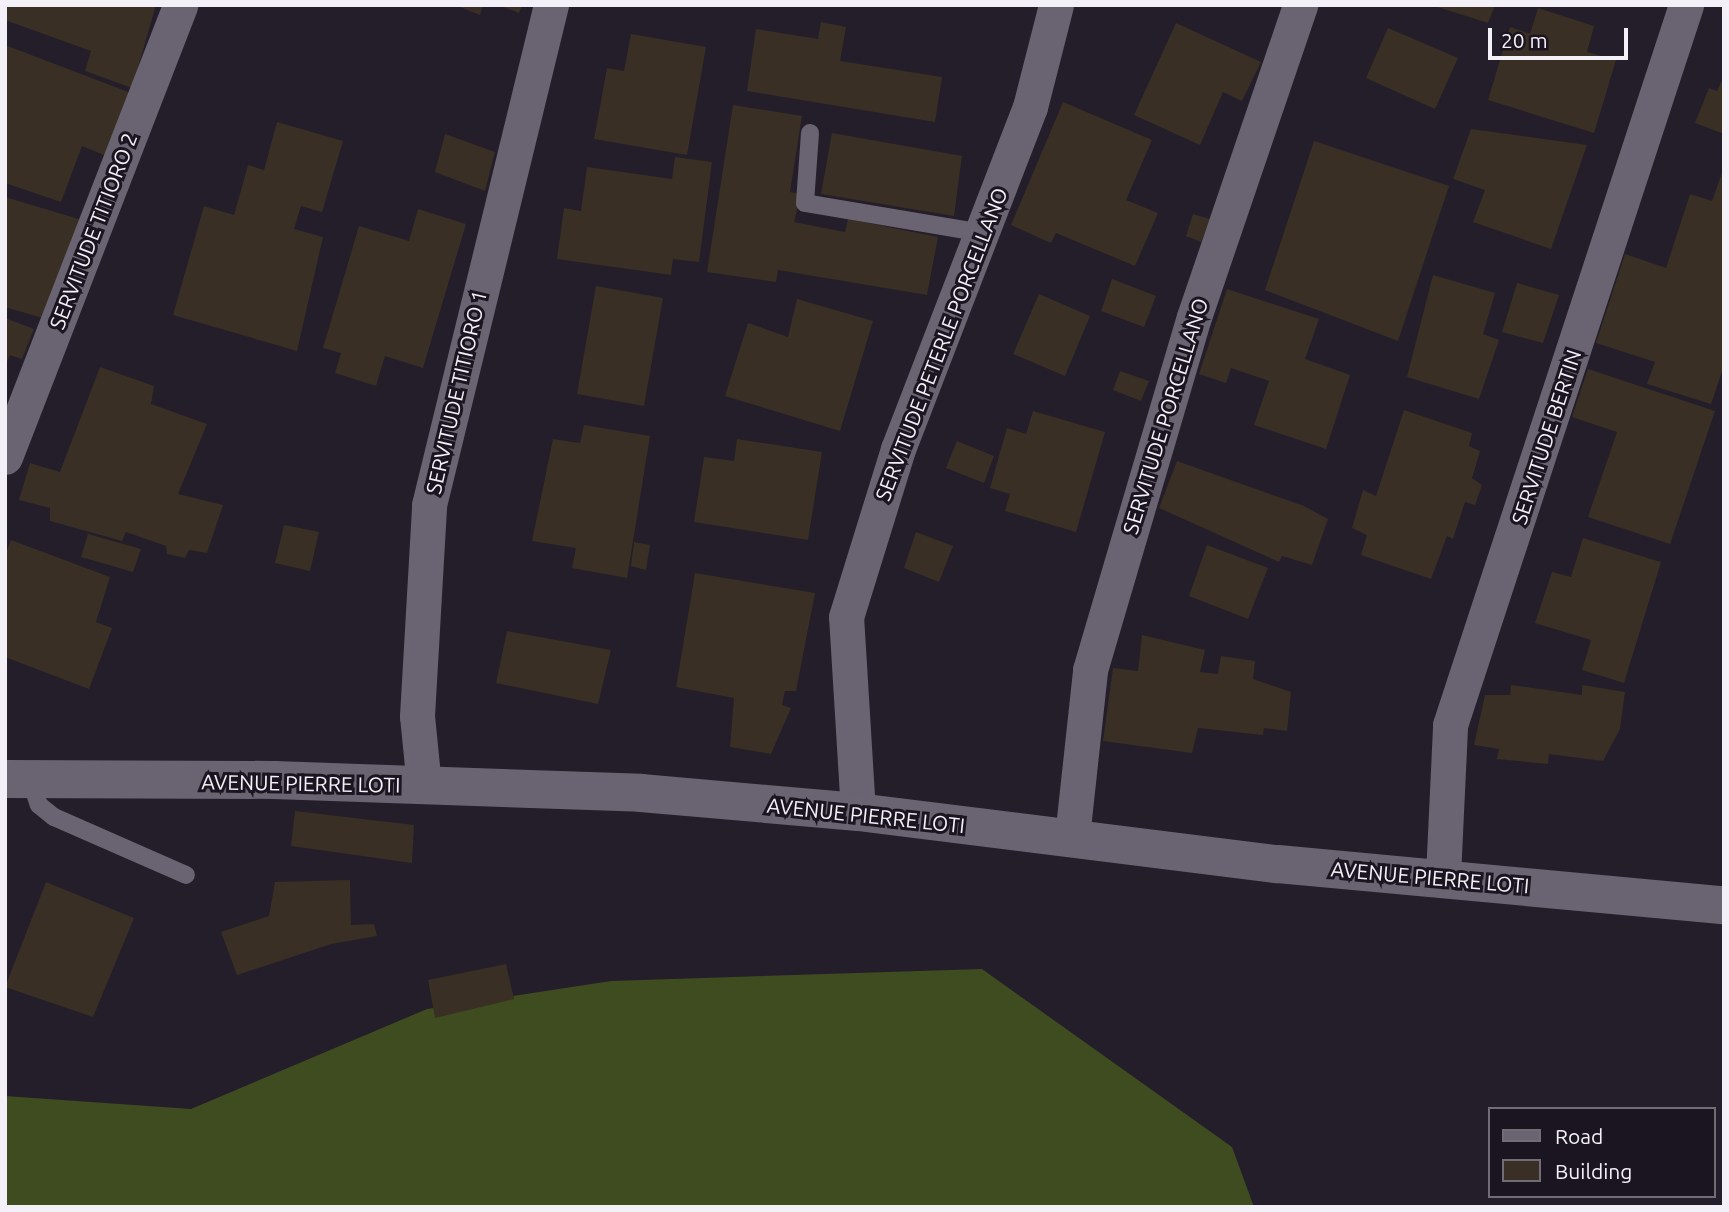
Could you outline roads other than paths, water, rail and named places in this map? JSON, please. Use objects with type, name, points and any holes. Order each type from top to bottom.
[{"type":"main road","name":"AVENUE PIERRE LOTI","points":[[18,780],[274,780],[641,793],[858,812],[1278,864],[1443,876],[1724,905]]},
{"type":"street","name":"SERVITUDE TITIORO 2","points":[[5,457],[180,5]]},
{"type":"street","name":"SERVITUDE TITIORO 1","points":[[424,786],[417,716],[429,505],[551,5]]},
{"type":"street","name":"SERVITUDE PETERLE PORCELLANO","points":[[858,812],[846,617],[898,449],[984,233],[1030,107],[1056,5]]},
{"type":"street","name":"SERVITUDE PORCELLANO","points":[[1072,837],[1090,670],[1194,317],[1300,5]]},
{"type":"street","name":"SERVITUDE BERTIN","points":[[1443,876],[1450,725],[1686,5]]},
{"type":"lane","points":[[810,133],[805,203],[984,233]]},
{"type":"lane","points":[[18,780],[39,805],[54,817],[186,875]]}]
